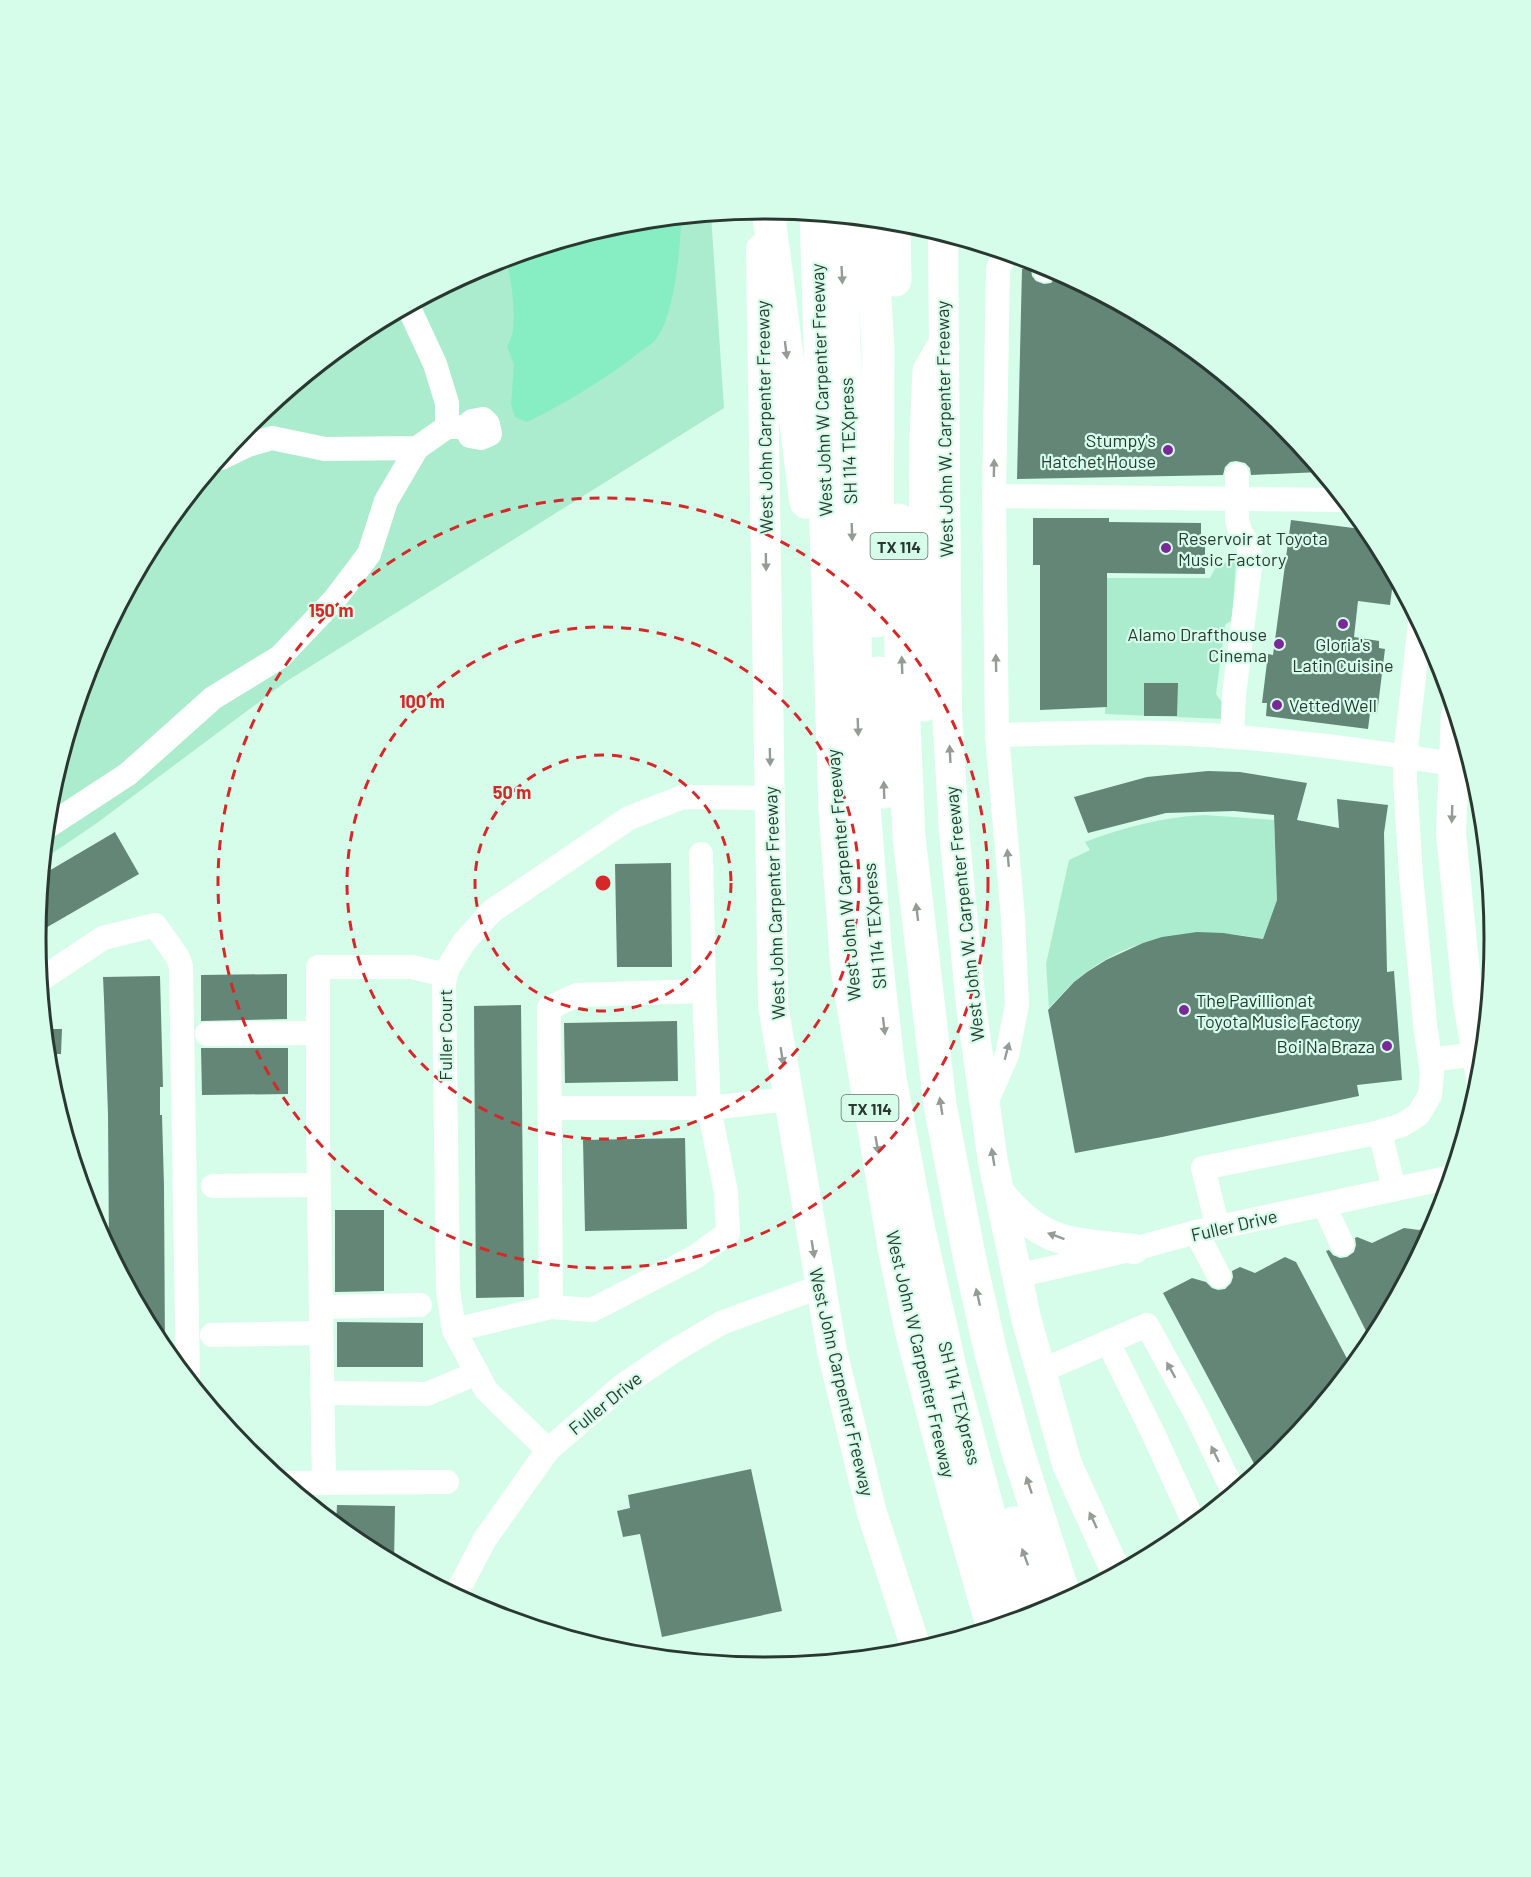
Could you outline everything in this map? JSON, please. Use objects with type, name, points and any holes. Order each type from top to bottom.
[{"type":"highway","points":[[769,219],[831,690]]},
{"type":"highway","name":"West John W Carpenter Freeway","points":[[816,221],[835,809],[847,969],[896,1257],[911,1330],[991,1621]]},
{"type":"highway","name":"SH 114 TEXpress","points":[[839,224],[859,743],[876,958],[890,1079],[917,1221],[952,1376],[997,1544],[1018,1611]]},
{"type":"highway","name":"SH 114 TEXpress","points":[[871,228],[878,347],[876,601],[887,852],[912,1077],[935,1218],[970,1371],[1019,1540],[1042,1603]]},
{"type":"highway","name":"TX 114","points":[[894,231],[901,655],[911,870],[940,1105],[970,1260],[991,1353],[1014,1439],[1063,1593]]},
{"type":"highway","points":[[911,870],[923,836],[926,437],[929,370],[943,347]]},
{"type":"highway","points":[[961,1518],[954,1548],[975,1626]]},
{"type":"main road","name":"West John Carpenter Freeway","points":[[760,219],[774,1005],[819,1287],[832,1351],[872,1513],[914,1642]]},
{"type":"main road","name":"West John W. Carpenter Freeway","points":[[943,242],[947,712],[952,806],[964,945],[985,1106],[1016,1276],[1067,1464],[1115,1567]]},
{"type":"main road","points":[[1455,735],[1451,833],[1468,1002],[1476,1047]]},
{"type":"main road","points":[[1000,1193],[1016,1212],[1036,1227],[1060,1239],[1134,1249]]},
{"type":"street","points":[[985,1106],[1006,1055],[1017,1005],[1013,918],[997,735],[994,496],[998,269],[1002,260]]},
{"type":"street","points":[[240,448],[272,438],[325,449],[417,448],[456,427],[438,374],[411,313]]},
{"type":"street","points":[[57,820],[128,774],[213,698],[280,657],[335,599],[369,554],[386,501],[417,448]]},
{"type":"street","points":[[1232,736],[1234,695],[1251,559],[1248,544],[1240,531],[1237,520],[1237,475]]},
{"type":"street","points":[[994,496],[1055,487],[1237,499],[1335,500]]},
{"type":"street","points":[[1219,1276],[1207,1230],[1203,1168],[1380,1132],[1402,1125],[1418,1115],[1430,1095],[1432,1073],[1411,875],[1405,756],[1418,638]]},
{"type":"street","points":[[997,735],[1160,733],[1232,736],[1405,756],[1453,764]]},
{"type":"street","name":"Fuller Court","points":[[548,1450],[486,1390],[454,1330],[448,1290],[446,1243],[444,982],[446,975],[464,942],[492,911],[630,818],[683,797],[770,798]]},
{"type":"street","points":[[454,1330],[552,1307],[592,1310],[695,1257],[728,1233],[726,1192],[709,1108],[701,854]]},
{"type":"street","points":[[48,975],[103,938],[154,925],[182,966],[188,1366]]},
{"type":"street","points":[[324,1483],[318,1185],[318,967],[412,968],[446,975]]},
{"type":"street","points":[[552,1307],[549,1008],[577,995],[704,991]]},
{"type":"street","points":[[207,1034],[318,1034]]},
{"type":"street","points":[[1430,1060],[1473,1065]]},
{"type":"street","points":[[550,1108],[709,1108],[789,1099]]},
{"type":"street","points":[[1380,1132],[1394,1189]]},
{"type":"street","name":"Fuller Drive","points":[[1016,1276],[1207,1230],[1443,1179]]},
{"type":"street","points":[[213,1186],[318,1185]]},
{"type":"street","points":[[1324,1205],[1342,1244]]},
{"type":"street","name":"Fuller Drive","points":[[459,1588],[484,1539],[548,1450],[622,1386],[672,1352],[721,1323],[819,1287]]},
{"type":"street","points":[[321,1307],[420,1305]]},
{"type":"street","points":[[1041,1371],[1147,1325],[1196,1414],[1231,1486]]},
{"type":"street","points":[[212,1335],[320,1333]]},
{"type":"street","points":[[1108,1342],[1191,1517]]},
{"type":"street","points":[[322,1393],[427,1394],[477,1373]]},
{"type":"street","points":[[296,1483],[447,1482]]},
{"type":"shaded area","points":[[712,222],[724,408],[287,681],[97,823],[52,854],[60,798],[71,752],[101,663],[143,579],[168,539],[225,464],[257,430],[291,398],[366,341],[406,316],[490,274],[579,244],[625,233]]},
{"type":"shaded area","points":[[681,225],[672,296],[656,340],[585,390],[527,422],[515,417],[511,404],[514,365],[507,346],[511,338],[514,316],[508,268],[579,244],[625,233]]},
{"type":"shaded area","points":[[1236,562],[1232,620],[1225,625],[1216,694],[1223,704],[1223,719],[1105,714],[1107,578],[1210,578],[1218,563]]},
{"type":"shaded area","points":[[1205,815],[1274,820],[1277,900],[1263,939],[1213,933],[1188,934],[1140,944],[1117,953],[1096,966],[1075,981],[1049,1008],[1046,964],[1069,860],[1090,850],[1085,842],[1115,832],[1159,820]]},
{"type":"building","points":[[1022,269],[1031,270],[1036,281],[1044,284],[1054,280],[1084,294],[1165,341],[1240,398],[1274,430],[1313,472],[1251,475],[1250,468],[1245,463],[1236,461],[1230,462],[1225,467],[1223,475],[1017,479]]},
{"type":"building","points":[[1033,518],[1109,518],[1109,522],[1201,523],[1201,538],[1205,538],[1205,574],[1107,573],[1107,707],[1040,710],[1040,565],[1033,565]]},
{"type":"building","points":[[1291,520],[1355,528],[1392,587],[1390,605],[1358,601],[1354,637],[1379,641],[1379,648],[1385,649],[1377,714],[1370,713],[1368,729],[1266,716],[1267,703],[1262,703],[1268,654],[1273,655]]},
{"type":"building","points":[[1144,683],[1178,683],[1177,716],[1144,716]]},
{"type":"building","points":[[1208,771],[1240,772],[1307,783],[1297,820],[1339,828],[1337,799],[1388,805],[1384,833],[1387,972],[1394,971],[1402,1080],[1357,1085],[1359,1096],[1075,1153],[1048,1010],[1074,982],[1087,972],[1106,960],[1143,943],[1162,937],[1197,932],[1263,939],[1277,900],[1274,815],[1234,811],[1166,813],[1088,833],[1074,797],[1147,777]]},
{"type":"building","points":[[115,832],[139,874],[46,928],[50,870]]},
{"type":"building","points":[[671,863],[672,967],[617,967],[615,864]]},
{"type":"building","points":[[287,974],[287,1019],[201,1021],[201,975]]},
{"type":"building","points":[[160,976],[163,1087],[160,1087],[160,1115],[162,1115],[164,1186],[165,1333],[143,1298],[109,1231],[108,1114],[103,977]]},
{"type":"building","points":[[521,1005],[524,1297],[476,1298],[474,1006]]},
{"type":"building","points":[[677,1021],[678,1081],[565,1083],[564,1023]]},
{"type":"building","points":[[53,1029],[62,1029],[61,1054],[56,1054]]},
{"type":"building","points":[[201,1048],[288,1048],[288,1094],[202,1095]]},
{"type":"building","points":[[685,1138],[687,1229],[585,1231],[583,1140]]},
{"type":"building","points":[[335,1210],[384,1210],[384,1291],[335,1292]]},
{"type":"building","points":[[1404,1228],[1419,1230],[1423,1228],[1388,1298],[1367,1332],[1326,1251],[1329,1250],[1340,1258],[1347,1257],[1354,1252],[1357,1237],[1372,1243]]},
{"type":"building","points":[[1285,1257],[1296,1262],[1348,1360],[1306,1413],[1255,1465],[1163,1293],[1192,1278],[1206,1282],[1218,1290],[1225,1289],[1231,1283],[1232,1271],[1240,1267],[1255,1273]]},
{"type":"building","points":[[337,1322],[423,1323],[423,1367],[337,1367]]},
{"type":"building","points":[[751,1469],[782,1611],[662,1637],[640,1534],[623,1537],[617,1511],[630,1508],[628,1495]]},
{"type":"building","points":[[337,1505],[395,1506],[394,1554],[366,1536],[337,1515]]},
{"type":"place","name":"Stumpy's Hatchet House","points":[[1168,450]]},
{"type":"place","name":"Reservoir at Toyota Music Factory","points":[[1166,548]]},
{"type":"place","name":"Gloria's Latin Cuisine","points":[[1343,624]]},
{"type":"place","name":"Alamo Drafthouse Cinema","points":[[1279,644]]},
{"type":"place","name":"Vetted Well","points":[[1277,705]]},
{"type":"place","name":"The Pavillion at Toyota Music Factory","points":[[1184,1010]]},
{"type":"place","name":"Boi Na Braza","points":[[1387,1046]]}]
